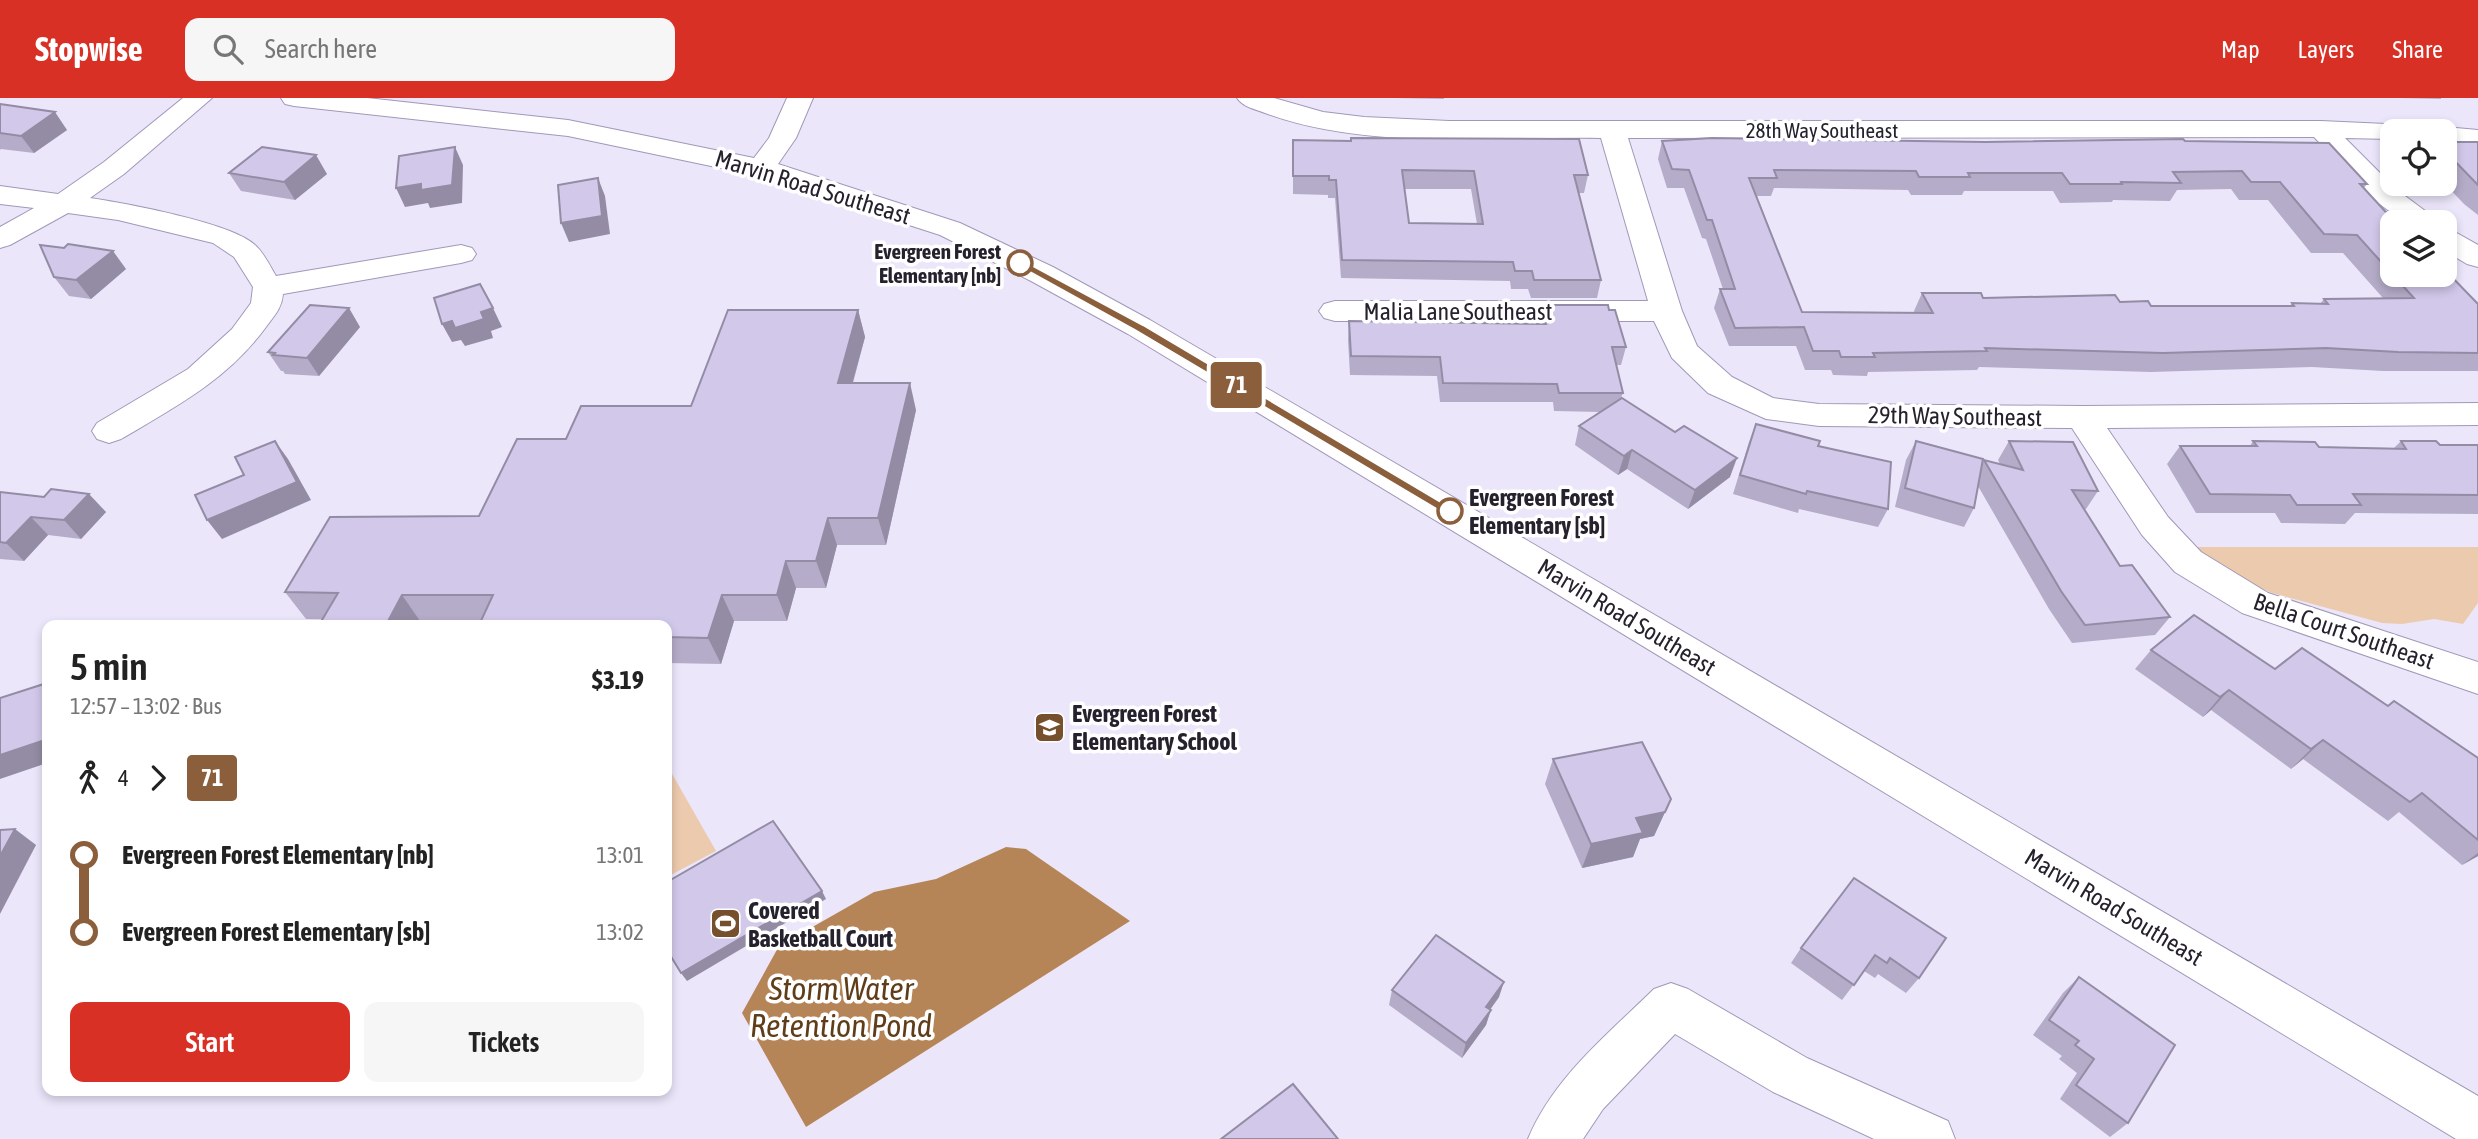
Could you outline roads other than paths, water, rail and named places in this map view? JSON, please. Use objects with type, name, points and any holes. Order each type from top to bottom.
[{"type":"street","points":[[0,239],[64,204],[114,168],[199,98]]},
{"type":"street","name":"Marvin Road Southeast","points":[[294,98],[568,128],[665,146],[761,168],[950,229],[1086,298],[1410,487],[2478,1124]]},
{"type":"street","points":[[761,168],[782,138],[800,98]]},
{"type":"street","name":"28th Way Southeast","points":[[1250,98],[1275,109],[1329,121],[1377,126],[1612,130],[2380,131]]},
{"type":"street","points":[[2321,129],[2387,197],[2405,210]]},
{"type":"street","name":"29th Way Southeast","points":[[1612,130],[1666,311],[1683,351],[1720,385],[1766,408],[1819,415],[2082,417],[2478,414]]},
{"type":"street","points":[[2457,136],[2478,138]]},
{"type":"street","points":[[0,195],[118,211],[223,237],[245,251],[268,287],[267,304],[243,336],[200,377],[110,431]]},
{"type":"street","points":[[2457,245],[2478,258]]},
{"type":"street","points":[[268,287],[461,254]]},
{"type":"street","name":"Malia Lane Southeast","points":[[1335,311],[1666,311]]},
{"type":"street","name":"Bella Court Southeast","points":[[2082,417],[2155,526],[2188,562],[2255,603],[2478,678]]},
{"type":"street","points":[[1553,1139],[1585,1092],[1671,1005],[1790,1075],[1930,1139]]},
{"type":"water","name":"Storm Water Retention Pond","points":[[1006,847],[1026,849],[1130,921],[806,1127],[742,1013],[779,946],[874,892],[936,879]]},
{"type":"place","name":"Evergreen Forest Elementary [nb]","points":[[1020,263]]},
{"type":"place","name":"Evergreen Forest Elementary [sb]","points":[[1450,511]]},
{"type":"place","name":"Evergreen Forest Elementary School","points":[[1049,727]]},
{"type":"place","name":"Covered Basketball Court","points":[[725,924]]}]
